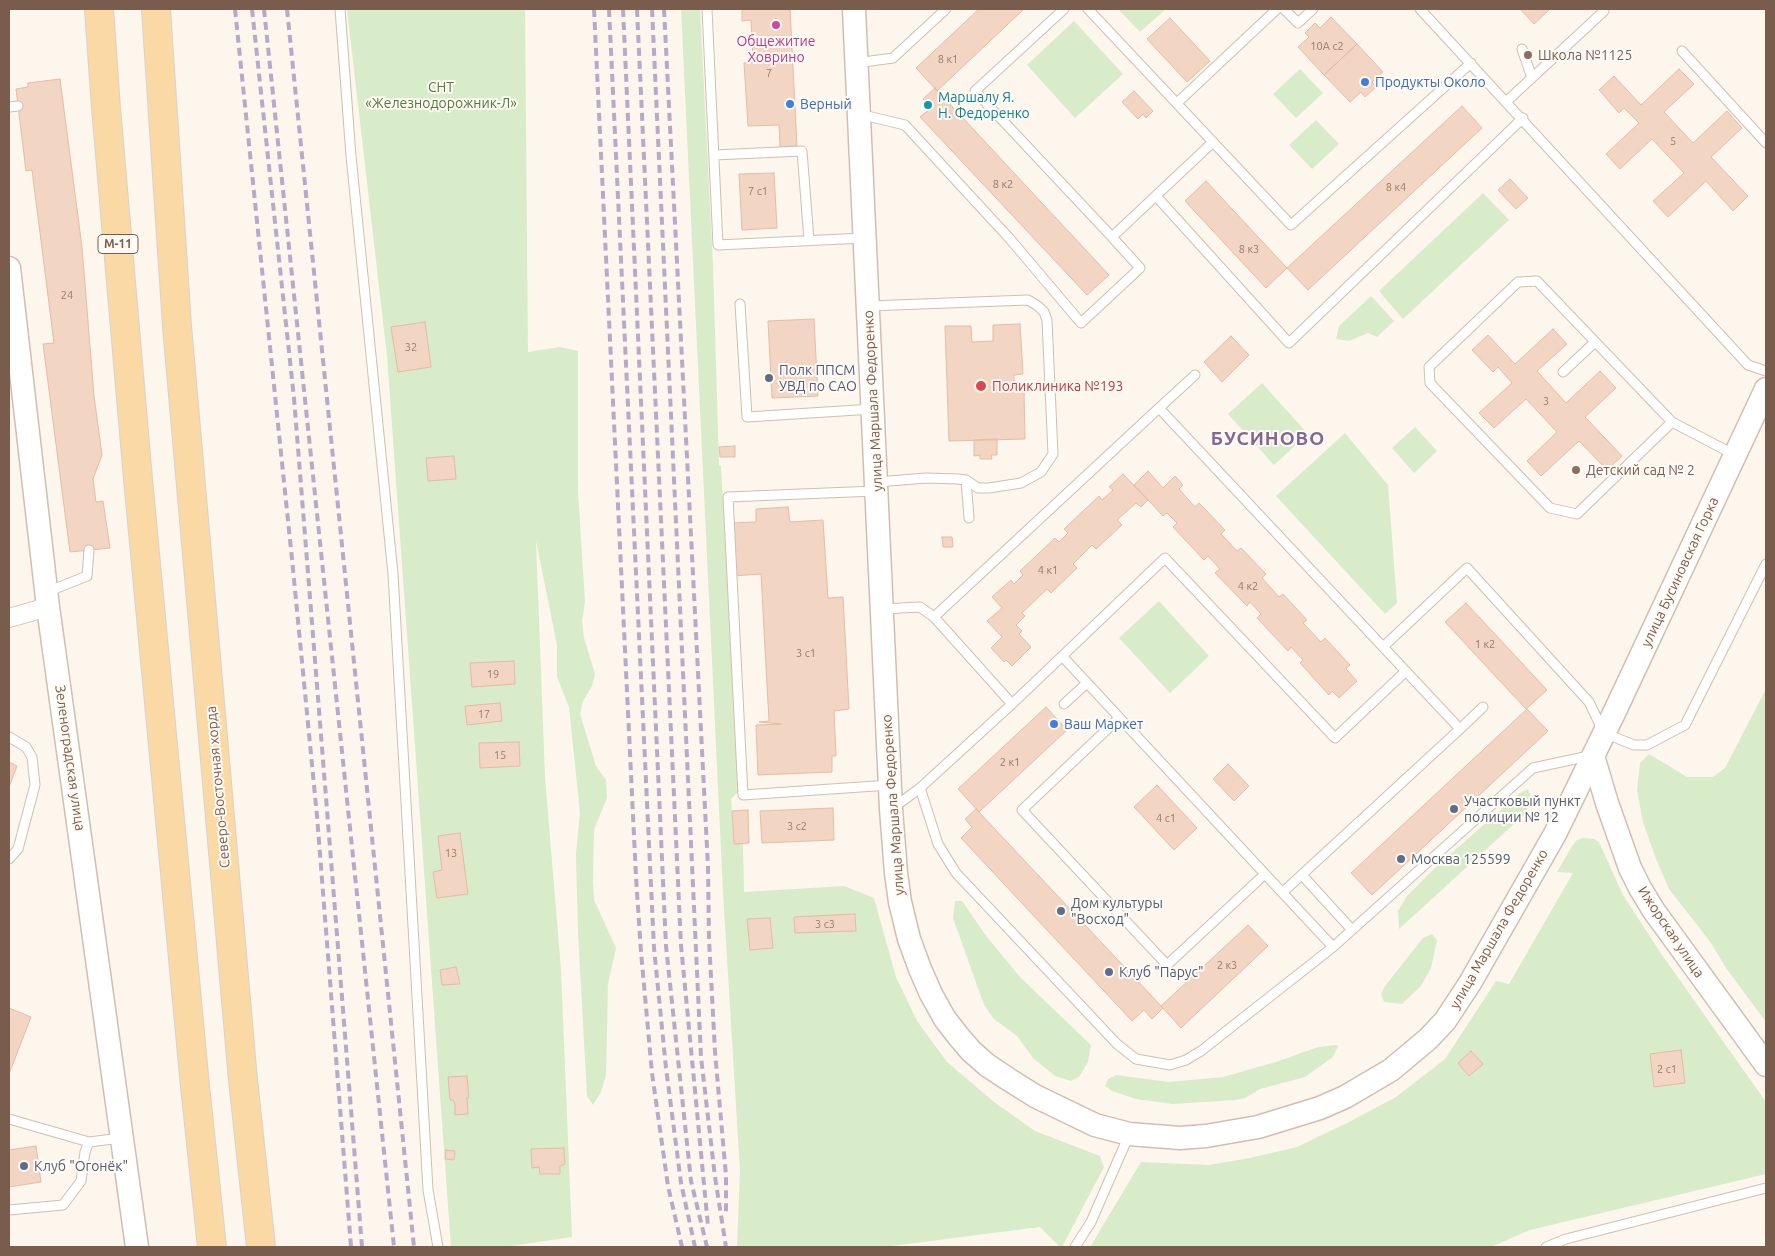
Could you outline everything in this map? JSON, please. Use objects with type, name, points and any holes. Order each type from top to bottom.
[{"type":"main road","name":"М-11","points":[[100,9],[107,118],[138,479],[194,1076],[212,1247]]},
{"type":"main road","name":"Северо-Восточная хорда","points":[[156,9],[177,326],[244,1080],[261,1247]]},
{"type":"street","name":"улица Маршала Федоренко","points":[[854,9],[891,809],[896,872],[900,902],[909,939],[920,969],[945,1019],[971,1052],[1008,1080],[1035,1096],[1095,1125],[1129,1134],[1180,1138],[1232,1133],[1290,1118],[1345,1097],[1391,1070],[1411,1055],[1445,1020],[1470,983],[1555,834],[1594,756]]},
{"type":"street","name":"Зеленоградская улица","points":[[9,268],[21,403],[136,1247]]},
{"type":"street","name":"улица Бусиновская Горка","points":[[1594,756],[1764,398]]},
{"type":"street","points":[[9,618],[47,599]]},
{"type":"street","name":"Ижорская улица","points":[[1594,756],[1607,803],[1630,868],[1640,888],[1654,911],[1766,1065]]},
{"type":"lane","points":[[340,9],[351,156],[393,574],[428,1190],[438,1247]]},
{"type":"lane","points":[[708,9],[718,245],[865,238]]},
{"type":"lane","points":[[856,63],[893,58],[946,9]]},
{"type":"lane","points":[[859,114],[905,125],[1010,240],[1081,323],[1140,268],[975,91],[1064,9]]},
{"type":"lane","points":[[1088,9],[1291,226],[1471,63]]},
{"type":"lane","points":[[1177,103],[1277,9]]},
{"type":"lane","points":[[1284,9],[1298,23],[1313,9]]},
{"type":"lane","points":[[1420,9],[1523,118],[1748,365],[1766,372]]},
{"type":"lane","points":[[1507,101],[1604,9]]},
{"type":"lane","points":[[1522,49],[1532,78]]},
{"type":"lane","points":[[1682,51],[1766,143]]},
{"type":"lane","points":[[1156,196],[1289,343],[1523,118]]},
{"type":"lane","points":[[1112,237],[1213,142]]},
{"type":"lane","points":[[714,155],[802,151],[808,240]]},
{"type":"lane","points":[[1672,422],[1577,514],[1550,508],[1430,383],[1429,367],[1518,282],[1537,281],[1672,422],[1735,456]]},
{"type":"lane","points":[[868,306],[1028,300],[1044,312],[1047,320],[1053,454],[1041,472],[1021,483],[990,488],[978,488],[966,480],[958,478],[926,478],[877,487],[728,497],[743,795],[890,785]]},
{"type":"lane","points":[[740,304],[747,417],[873,409]]},
{"type":"lane","points":[[1563,372],[1595,342]]},
{"type":"lane","points":[[934,617],[1195,375]]},
{"type":"lane","points":[[1159,408],[1460,729]]},
{"type":"lane","points":[[966,480],[968,518]]},
{"type":"lane","points":[[47,599],[87,576],[89,550]]},
{"type":"lane","points":[[891,809],[920,788],[1012,704],[1165,558],[1335,738],[1406,671]]},
{"type":"lane","points":[[1383,647],[1467,568],[1589,702],[1604,733],[1634,745],[1647,745],[1686,725],[1766,564]]},
{"type":"lane","points":[[882,609],[920,607],[934,617],[1012,704]]},
{"type":"lane","points":[[1062,656],[1333,947]]},
{"type":"lane","points":[[1064,704],[1087,683]]},
{"type":"lane","points":[[1283,892],[1483,707]]},
{"type":"lane","points":[[1119,718],[1022,810],[1167,965],[1265,874]]},
{"type":"lane","points":[[9,737],[26,748],[32,758],[35,785],[18,849],[9,859]]},
{"type":"lane","points":[[920,788],[938,844],[956,873],[1117,1044],[1136,1058],[1170,1064],[1186,1060],[1201,1051],[1333,947],[1533,768],[1594,756]]},
{"type":"lane","points":[[1302,875],[1352,930]]},
{"type":"lane","points":[[9,1119],[89,1142],[122,1138]]},
{"type":"lane","points":[[1076,1247],[1091,1222],[1129,1134]]},
{"type":"lane","points":[[9,1210],[63,1205],[80,1181],[85,1152],[89,1142]]},
{"type":"lane","points":[[1546,1247],[1566,1239],[1764,1187]]},
{"type":"green space","name":"СНТ «Железнодорожник-Л»","points":[[347,9],[525,9],[528,352],[560,347],[578,351],[578,491],[585,602],[582,621],[584,638],[595,674],[592,686],[583,701],[580,714],[596,766],[606,780],[607,798],[594,829],[594,900],[616,948],[608,984],[606,1075],[601,1092],[593,1105],[587,1096],[578,932],[576,854],[580,813],[569,707],[557,677],[557,645],[536,541],[545,777],[561,969],[572,1237],[504,1247],[451,1247],[387,356]]},
{"type":"green space","points":[[681,9],[700,9],[713,265],[719,465],[721,466],[738,792],[731,799],[734,843],[743,843],[744,892],[844,886],[874,898],[896,977],[917,1021],[947,1062],[994,1102],[1035,1131],[1100,1156],[1104,1167],[1062,1247],[1040,1227],[884,1247],[737,1247],[740,1171],[723,893]]},
{"type":"green space","points":[[1118,9],[1166,9],[1140,32]]},
{"type":"green space","points":[[1074,21],[1123,74],[1075,118],[1027,65]]},
{"type":"green space","points":[[1300,69],[1323,93],[1296,118],[1273,94]]},
{"type":"green space","points":[[1316,120],[1339,144],[1312,169],[1289,145]]},
{"type":"green space","points":[[1483,193],[1509,220],[1403,319],[1379,291]]},
{"type":"green space","points":[[1371,296],[1394,321],[1377,337],[1368,333],[1349,341],[1336,339],[1339,326]]},
{"type":"green space","points":[[1262,383],[1308,434],[1274,465],[1228,414]]},
{"type":"green space","points":[[1415,427],[1437,451],[1414,473],[1392,448]]},
{"type":"green space","points":[[1345,433],[1388,485],[1397,603],[1385,614],[1276,496]]},
{"type":"green space","points":[[1159,601],[1209,656],[1170,693],[1119,638]]},
{"type":"green space","points":[[1766,689],[1766,1022],[1726,968],[1711,943],[1669,889],[1643,822],[1637,790],[1640,763],[1649,754],[1687,777],[1713,777],[1725,768]]},
{"type":"green space","points":[[1528,789],[1531,797],[1526,813],[1399,929],[1398,911],[1407,896],[1440,863],[1520,793]]},
{"type":"green space","points":[[1583,838],[1594,839],[1599,842],[1623,895],[1660,952],[1766,1102],[1766,1174],[1530,1230],[1491,1247],[1090,1247],[1141,1162],[1209,1165],[1297,1147],[1396,1097],[1445,1059],[1496,981],[1509,984],[1573,873],[1557,872],[1572,846],[1577,840]]},
{"type":"green space","points":[[955,901],[962,901],[987,937],[1021,978],[1091,1045],[1088,1062],[1079,1077],[1071,1081],[1055,1076],[1033,1058],[1017,1036],[994,1019],[984,1005],[953,918]]},
{"type":"green space","points":[[1432,934],[1437,940],[1431,968],[1421,986],[1402,1004],[1384,1002],[1381,994],[1385,986],[1423,938]]},
{"type":"green space","points":[[1338,1046],[1333,1057],[1305,1077],[1260,1089],[1245,1098],[1236,1100],[1173,1104],[1136,1099],[1112,1091],[1105,1086],[1108,1079],[1116,1075],[1169,1082],[1223,1077],[1276,1062],[1318,1047]]},
{"type":"building","points":[[742,9],[790,9],[797,146],[780,147],[779,125],[748,126],[744,63],[753,62],[751,20],[742,21]]},
{"type":"building","points":[[979,9],[1024,9],[937,91],[916,68]]},
{"type":"building","points":[[1520,9],[1550,9],[1534,24]]},
{"type":"building","points":[[1331,17],[1357,44],[1324,75],[1298,47],[1309,37],[1305,33],[1315,23],[1320,28]]},
{"type":"building","points":[[1170,18],[1210,61],[1187,82],[1147,39]]},
{"type":"building","points":[[1357,44],[1383,72],[1372,82],[1376,87],[1365,97],[1361,92],[1350,102],[1324,75]]},
{"type":"building","points":[[1679,69],[1694,84],[1664,112],[1693,143],[1727,111],[1742,128],[1711,157],[1748,196],[1733,211],[1706,181],[1668,217],[1653,201],[1684,173],[1652,139],[1620,169],[1606,154],[1639,123],[1624,108],[1619,113],[1599,90],[1614,76],[1641,105]]},
{"type":"building","points":[[60,79],[82,247],[94,396],[102,455],[93,479],[96,502],[103,501],[110,548],[70,552],[43,344],[54,343],[32,170],[26,171],[16,89],[28,87],[28,83]]},
{"type":"building","points":[[935,88],[1109,275],[1087,295],[920,117],[931,108],[923,99]]},
{"type":"building","points":[[1134,91],[1153,111],[1146,118],[1143,114],[1138,119],[1122,102]]},
{"type":"building","points":[[1462,106],[1482,128],[1308,290],[1287,268]]},
{"type":"building","points":[[774,173],[777,228],[742,230],[739,174]]},
{"type":"building","points":[[1510,179],[1528,198],[1516,209],[1498,190]]},
{"type":"building","points":[[1206,181],[1287,268],[1266,288],[1185,201]]},
{"type":"building","points":[[814,319],[818,396],[772,398],[768,321]]},
{"type":"building","points":[[425,322],[431,367],[398,372],[391,327]]},
{"type":"building","name":"Поликлиника №193","points":[[1020,324],[1023,374],[1014,375],[1014,390],[1024,389],[1025,439],[949,441],[945,326],[971,326],[972,342],[993,341],[993,325]]},
{"type":"building","points":[[1553,329],[1567,344],[1537,371],[1566,403],[1600,371],[1616,388],[1585,417],[1622,456],[1607,470],[1579,441],[1541,476],[1527,461],[1557,432],[1526,399],[1494,428],[1479,413],[1512,383],[1498,367],[1493,372],[1472,350],[1488,335],[1515,364]]},
{"type":"building","points":[[1231,336],[1249,355],[1222,382],[1204,362]]},
{"type":"building","points":[[997,439],[997,455],[991,455],[992,459],[980,459],[980,455],[974,456],[974,440]]},
{"type":"building","points":[[735,446],[735,457],[720,457],[719,447]]},
{"type":"building","points":[[454,456],[456,479],[428,481],[426,458]]},
{"type":"building","points":[[1148,471],[1163,488],[1175,476],[1183,485],[1179,489],[1195,507],[1199,503],[1225,530],[1221,534],[1237,551],[1241,548],[1266,574],[1262,578],[1279,597],[1283,594],[1307,620],[1303,623],[1321,642],[1325,638],[1350,665],[1346,669],[1357,681],[1339,698],[1332,691],[1329,695],[1300,663],[1303,660],[1291,647],[1288,651],[1257,618],[1261,614],[1250,602],[1247,606],[1215,573],[1220,569],[1208,556],[1204,560],[1173,527],[1177,523],[1167,513],[1163,516],[1134,485]]},
{"type":"building","points":[[1123,474],[1148,500],[1141,507],[1136,503],[1117,520],[1122,525],[1096,549],[1092,545],[1073,564],[1077,568],[1051,593],[1047,589],[1022,613],[1025,616],[1016,625],[1022,631],[1019,634],[1031,647],[1012,666],[1006,660],[1004,662],[991,648],[1002,637],[987,621],[1002,608],[992,597],[1011,580],[1014,584],[1023,575],[1020,571],[1055,538],[1059,542],[1068,533],[1064,529],[1099,496],[1102,500],[1113,490],[1109,487]]},
{"type":"building","points":[[788,507],[790,522],[823,520],[828,598],[843,597],[849,709],[834,711],[836,756],[832,756],[832,772],[758,775],[756,725],[781,724],[759,722],[769,721],[761,574],[733,576],[732,523],[756,522],[756,509]]},
{"type":"building","points":[[942,537],[952,537],[953,547],[943,547]]},
{"type":"building","points":[[1466,603],[1547,690],[1526,709],[1445,622]]},
{"type":"building","points":[[514,661],[515,684],[472,687],[470,663]]},
{"type":"building","points":[[500,703],[502,721],[467,725],[465,706]]},
{"type":"building","points":[[1046,707],[1067,730],[979,812],[958,789]]},
{"type":"building","points":[[1527,709],[1548,731],[1372,895],[1351,873]]},
{"type":"building","points":[[519,742],[520,766],[480,768],[479,743]]},
{"type":"building","points":[[9,762],[17,766],[9,787]]},
{"type":"building","points":[[1228,764],[1249,786],[1234,801],[1213,779]]},
{"type":"building","points":[[1157,785],[1197,828],[1174,850],[1134,807]]},
{"type":"building","points":[[833,808],[834,840],[762,843],[760,811]]},
{"type":"building","points":[[976,809],[1163,1008],[1152,1019],[1144,1010],[1132,1021],[961,838],[972,827],[965,819]]},
{"type":"building","points":[[748,810],[749,843],[734,844],[732,811]]},
{"type":"building","points":[[460,833],[468,894],[437,898],[433,872],[442,870],[438,836]]},
{"type":"building","points":[[855,914],[856,931],[795,933],[794,917]]},
{"type":"building","points":[[770,918],[773,948],[750,950],[747,919]]},
{"type":"building","points":[[1248,925],[1268,946],[1181,1028],[1161,1006]]},
{"type":"building","points":[[456,967],[460,984],[442,985],[440,970]]},
{"type":"building","points":[[9,1008],[31,1017],[9,1074]]},
{"type":"building","points":[[1681,1050],[1685,1083],[1654,1087],[1650,1054]]},
{"type":"building","points":[[1471,1051],[1483,1064],[1469,1076],[1458,1063]]},
{"type":"building","points":[[467,1076],[468,1114],[455,1115],[455,1104],[453,1100],[450,1100],[448,1077]]},
{"type":"building","name":"Клуб \"Огонёк\"","points":[[36,1146],[41,1182],[9,1187],[9,1150]]},
{"type":"building","points":[[564,1148],[565,1164],[560,1166],[560,1174],[540,1174],[539,1167],[532,1168],[531,1149]]},
{"type":"building","points":[[446,1150],[455,1151],[454,1160],[445,1159]]},
{"type":"railway","points":[[235,9],[317,816],[351,1247]]},
{"type":"railway","points":[[252,9],[294,398],[362,1247]]},
{"type":"railway","points":[[264,9],[394,1247]]},
{"type":"railway","points":[[287,9],[414,1247]]},
{"type":"railway","points":[[594,9],[641,952],[652,1073],[668,1186],[682,1247]]},
{"type":"railway","points":[[609,9],[654,948],[666,1068],[681,1183],[695,1247]]},
{"type":"railway","points":[[623,9],[666,946],[691,1181],[707,1247]]},
{"type":"railway","points":[[637,9],[681,945],[708,1226]]},
{"type":"railway","points":[[652,9],[701,1057],[715,1177],[726,1247]]},
{"type":"railway","points":[[664,9],[708,867],[709,939],[715,1052],[726,1176],[726,1214]]},
{"type":"place","name":"Общежитие Ховрино","points":[[776,25]]},
{"type":"place","name":"Школа №1125","points":[[1528,55]]},
{"type":"place","name":"Продукты Около","points":[[1365,82]]},
{"type":"place","name":"Верный","points":[[790,104]]},
{"type":"place","name":"Маршалу Я. Н. Федоренко","points":[[928,105]]},
{"type":"place","name":"Полк ППСМ УВД по САО","points":[[769,378]]},
{"type":"place","name":"Поликлиника №193","points":[[981,386]]},
{"type":"place","name":"Детский сад № 2","points":[[1576,470]]},
{"type":"place","name":"Ваш Маркет","points":[[1054,724]]},
{"type":"place","name":"Участковый пункт полиции № 12","points":[[1454,809]]},
{"type":"place","name":"Москва 125599","points":[[1401,859]]},
{"type":"place","name":"Дом культуры \"Восход\"","points":[[1061,911]]},
{"type":"place","name":"Клуб \"Парус\"","points":[[1109,972]]},
{"type":"place","name":"Клуб \"Огонёк\"","points":[[24,1166]]},
{"type":"district","name":"БУСИНОВО","points":[[1268,439]]}]
